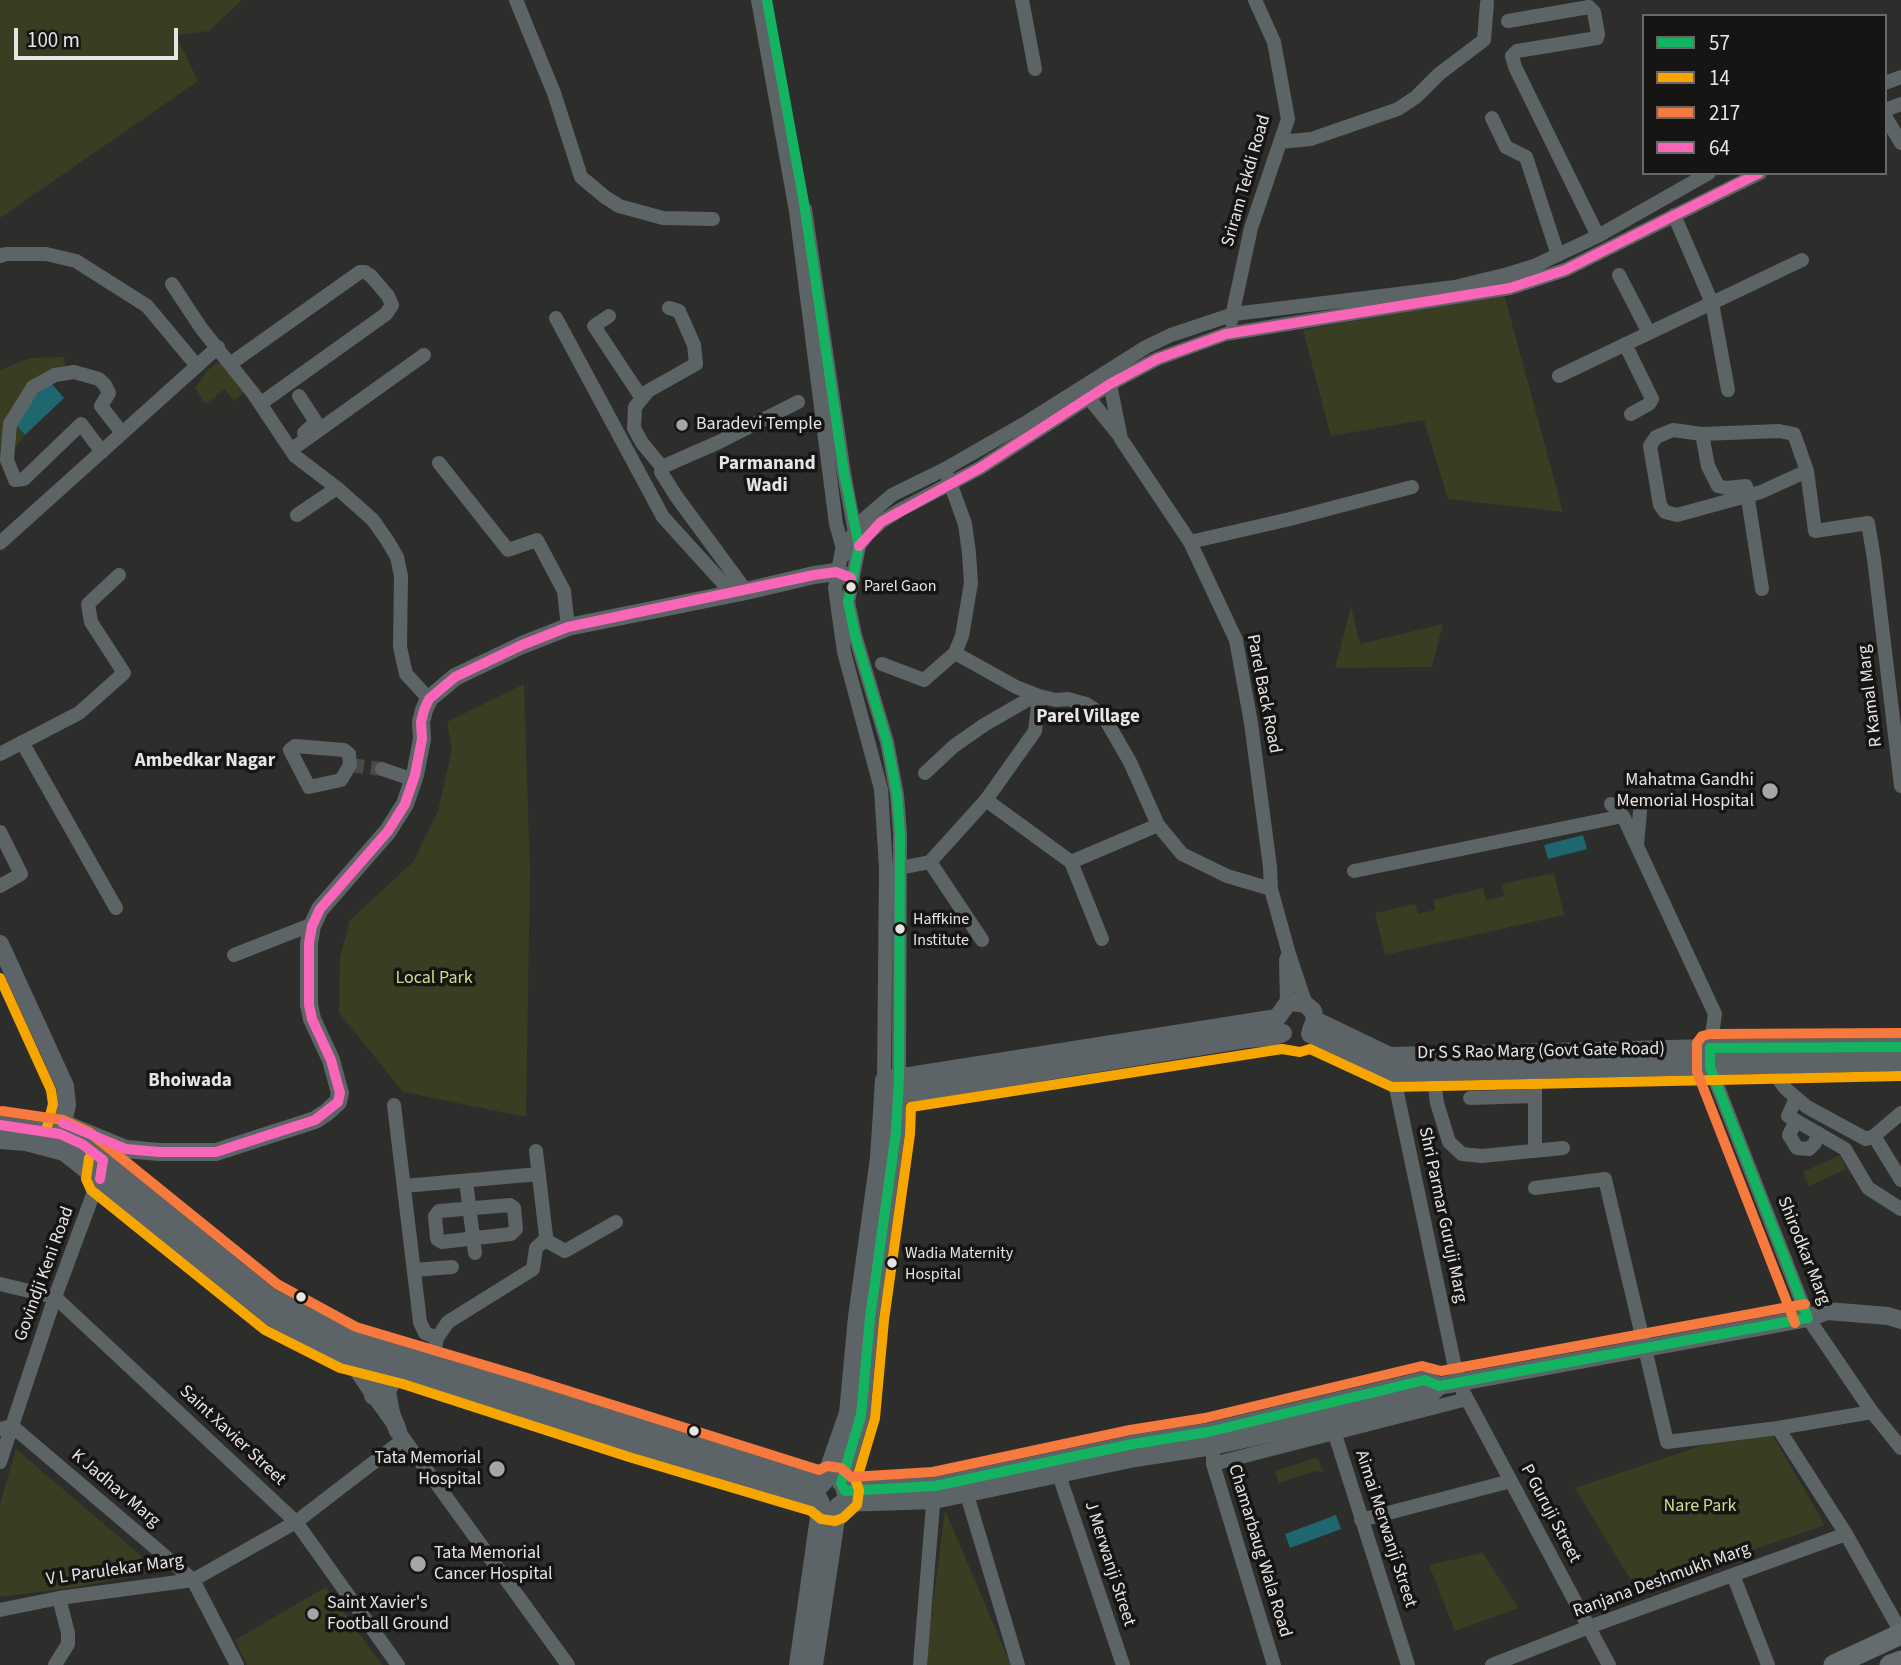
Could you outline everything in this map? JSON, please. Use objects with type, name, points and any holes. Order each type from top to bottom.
[{"type":"highway","points":[[1834,1665],[1860,1661],[1900,1633]]},
{"type":"highway","points":[[1891,1665],[1901,1661]]},
{"type":"main road","points":[[0,1125],[126,1149],[216,1152],[315,1120],[338,1102],[340,1093],[331,1060],[312,1019],[309,1004],[309,943],[313,924],[333,892],[388,831],[405,804],[414,779],[422,739],[421,722],[429,699],[456,677],[522,645],[568,627],[740,592],[789,579],[847,573]]},
{"type":"main road","points":[[0,944],[65,1086],[67,1105],[60,1136],[64,1152],[273,1318],[348,1348],[419,1365],[599,1425]]},
{"type":"main road","name":"Dr S S Rao Marg (Govt Gate Road)","points":[[1282,1018],[1293,1002],[1310,1020],[1391,1064],[1535,1061],[1710,1048],[1901,1046]]},
{"type":"main road","points":[[1282,1018],[1290,1037],[1300,1038],[1310,1020]]},
{"type":"main road","points":[[799,1665],[831,1494],[854,1414],[879,1158],[891,1088],[1273,1037],[1282,1018]]},
{"type":"main road","points":[[1535,1061],[1710,1067],[1901,1062]]},
{"type":"main road","points":[[0,1140],[26,1142],[60,1136],[82,1144],[269,1296],[348,1348]]},
{"type":"main road","points":[[401,1435],[391,1412],[387,1391],[393,1380],[419,1365],[599,1425],[831,1494],[934,1493],[1134,1451],[1211,1448],[1427,1398],[1439,1385],[1814,1317],[1828,1311],[1888,1316],[1901,1320]]},
{"type":"main road","points":[[1814,1317],[1827,1322],[1884,1323],[1901,1330]]},
{"type":"main road","points":[[373,1396],[373,1375],[386,1358]]},
{"type":"main road","points":[[1027,1473],[1059,1475],[1134,1451]]},
{"type":"main road","points":[[814,1665],[831,1494]]},
{"type":"street","points":[[516,0],[554,93],[581,177],[620,206],[663,218],[713,219]]},
{"type":"street","points":[[758,0],[796,211],[829,471],[847,573],[848,602],[887,743],[897,795],[900,868],[892,900]]},
{"type":"street","points":[[767,0],[804,203],[857,540],[836,604],[853,685],[881,789],[892,900],[891,1088]]},
{"type":"street","points":[[1023,0],[1035,69]]},
{"type":"street","name":"Sriram Tekdi Road","points":[[1226,334],[1234,314],[1251,228],[1288,119],[1274,42],[1255,0]]},
{"type":"street","points":[[1280,142],[1311,139],[1398,109],[1416,97],[1439,74],[1484,40],[1487,3]]},
{"type":"street","points":[[1508,21],[1589,7],[1594,12],[1597,38],[1517,51],[1512,56],[1598,236]]},
{"type":"street","points":[[1894,110],[1901,143]]},
{"type":"street","points":[[1492,118],[1506,147],[1525,157],[1558,255]]},
{"type":"street","points":[[1085,393],[1110,384],[1157,359],[1226,334],[1479,287],[1534,266],[1598,236],[1706,175]]},
{"type":"street","points":[[842,550],[948,476],[1032,428],[1158,341],[1234,314],[1455,287],[1510,288],[1565,270],[1756,175]]},
{"type":"street","points":[[1674,215],[1712,303],[1728,390]]},
{"type":"street","points":[[0,256],[46,254],[76,261],[147,306],[197,366]]},
{"type":"street","points":[[1559,376],[1802,260]]},
{"type":"street","points":[[230,363],[360,272],[371,276],[388,296],[392,305],[386,314],[260,404]]},
{"type":"street","points":[[1619,275],[1649,332]]},
{"type":"street","points":[[172,284],[201,328],[288,443],[373,520],[397,557],[401,576],[400,647],[406,674],[429,699]]},
{"type":"street","points":[[669,307],[679,311],[694,345],[696,364],[641,397],[635,407],[634,428],[642,443],[662,467],[662,477],[740,592]]},
{"type":"street","points":[[609,316],[594,326],[641,397]]},
{"type":"street","points":[[556,318],[663,517],[740,592]]},
{"type":"street","points":[[1625,344],[1652,398],[1648,404],[1631,414]]},
{"type":"street","points":[[0,543],[218,347]]},
{"type":"street","points":[[288,443],[315,429],[424,355]]},
{"type":"street","points":[[102,452],[81,424],[24,479],[15,480],[7,460],[10,424],[33,387],[55,375],[74,372],[99,379],[105,385],[109,393],[101,406],[122,433]]},
{"type":"street","name":"Parel Back Road","points":[[1110,384],[1121,439],[1190,542],[1236,640],[1251,723],[1271,888],[1310,1020]]},
{"type":"street","points":[[1085,393],[1121,439]]},
{"type":"street","points":[[299,396],[316,420],[315,429]]},
{"type":"street","points":[[662,467],[798,402]]},
{"type":"street","points":[[275,418],[288,443]]},
{"type":"street","points":[[1673,429],[1702,434],[1779,431],[1794,434],[1807,471],[1748,496],[1677,515],[1665,512],[1660,505],[1650,446],[1656,437],[1673,429]]},
{"type":"street","points":[[1702,434],[1709,466],[1718,486],[1746,486],[1762,589]]},
{"type":"street","points":[[439,463],[508,550],[537,540],[564,591],[568,627]]},
{"type":"street","name":"R Kamal Marg","points":[[1807,471],[1815,531],[1868,523],[1901,786]]},
{"type":"street","points":[[882,664],[924,680],[955,653],[962,636],[971,583],[965,524],[948,476]]},
{"type":"street","points":[[1190,542],[1412,487]]},
{"type":"street","points":[[297,515],[337,488]]},
{"type":"street","points":[[0,754],[79,713],[124,673],[91,622],[88,604],[119,575]]},
{"type":"street","points":[[955,653],[1037,696],[1086,704],[1103,715],[1130,762],[1158,825],[1182,855],[1227,876],[1271,888]]},
{"type":"street","points":[[853,685],[868,681]]},
{"type":"street","points":[[925,773],[984,725],[1037,696]]},
{"type":"street","points":[[900,868],[930,862],[986,800],[1035,731],[1037,696]]},
{"type":"street","points":[[22,742],[116,908]]},
{"type":"street","points":[[382,769],[414,779]]},
{"type":"street","points":[[986,800],[1071,862],[1102,939]]},
{"type":"street","points":[[1637,845],[1641,801]]},
{"type":"street","name":"Shirodkar Marg","points":[[1611,804],[1623,816],[1715,1014],[1710,1067],[1814,1317],[1872,1412],[1901,1448]]},
{"type":"street","points":[[1354,871],[1623,816]]},
{"type":"street","points":[[1071,862],[1158,825]]},
{"type":"street","points":[[0,832],[21,874],[0,886]]},
{"type":"street","points":[[930,862],[982,940]]},
{"type":"street","points":[[234,955],[313,924]]},
{"type":"street","name":"Parel Back Road","points":[[1282,1018],[1286,960],[1289,954]]},
{"type":"street","points":[[1535,1061],[1535,1151]]},
{"type":"street","name":"Shri Parmar Guruji Marg","points":[[1391,1064],[1458,1382]]},
{"type":"street","points":[[1431,1064],[1437,1103],[1450,1142],[1462,1154],[1482,1156],[1563,1148]]},
{"type":"street","points":[[1779,1064],[1791,1093],[1807,1107],[1866,1139],[1874,1136],[1901,1113]]},
{"type":"street","points":[[1791,1093],[1788,1116],[1845,1149],[1868,1188],[1901,1209]]},
{"type":"street","points":[[1470,1098],[1534,1096]]},
{"type":"street","points":[[394,1105],[421,1328],[425,1333],[437,1338]]},
{"type":"street","points":[[1796,1121],[1789,1135],[1797,1148],[1809,1149],[1815,1143],[1818,1133]]},
{"type":"street","points":[[1874,1136],[1901,1180]]},
{"type":"street","points":[[419,1365],[448,1322],[533,1269],[536,1248],[546,1236],[536,1151]]},
{"type":"street","name":"Govindji Keni Road","points":[[0,1462],[6,1427],[100,1179],[103,1160]]},
{"type":"street","points":[[404,1186],[539,1174]]},
{"type":"street","points":[[1535,1188],[1605,1179],[1667,1443],[1872,1412]]},
{"type":"street","points":[[466,1181],[475,1254]]},
{"type":"street","points":[[510,1205],[514,1208],[516,1228],[512,1234],[473,1238],[442,1242],[438,1239],[436,1213],[510,1205]]},
{"type":"street","points":[[545,1240],[565,1251],[616,1222]]},
{"type":"street","points":[[414,1270],[452,1267]]},
{"type":"street","name":"Saint Xavier Street","points":[[0,1284],[55,1297],[296,1522],[398,1665]]},
{"type":"street","points":[[348,1348],[373,1396],[568,1665]]},
{"type":"street","name":"P Guruji Street","points":[[1458,1382],[1609,1665]]},
{"type":"street","points":[[1330,1420],[1467,1399]]},
{"type":"street","name":"Aimai Merwanji Street","points":[[1330,1420],[1408,1665]]},
{"type":"street","name":"K Jadhav Marg","points":[[6,1427],[193,1580]]},
{"type":"street","points":[[1778,1428],[1846,1534],[1900,1633]]},
{"type":"street","name":"V L Parulekar Marg","points":[[0,1609],[59,1598],[193,1580],[296,1522],[401,1435]]},
{"type":"street","name":"Chamarbaug Wala Road","points":[[1211,1448],[1274,1665]]},
{"type":"street","name":"J Merwanji Street","points":[[1059,1475],[1123,1665]]},
{"type":"street","points":[[1361,1520],[1511,1481]]},
{"type":"street","points":[[964,1487],[1018,1665]]},
{"type":"street","points":[[920,1665],[934,1493]]},
{"type":"street","name":"Ranjana Deshmukh Marg","points":[[1492,1665],[1846,1534]]},
{"type":"street","points":[[1733,1575],[1768,1665]]},
{"type":"street","points":[[193,1580],[237,1665]]},
{"type":"street","points":[[55,1665],[68,1644],[68,1633],[59,1598]]},
{"type":"green space","points":[[0,0],[242,0],[209,31],[176,35],[198,81],[0,218]]},
{"type":"green space","points":[[1504,294],[1563,512],[1448,499],[1424,420],[1331,436],[1303,330]]},
{"type":"green space","points":[[64,357],[67,376],[50,382],[11,419],[25,435],[3,465],[0,465],[0,370],[30,358]]},
{"type":"green space","points":[[224,358],[247,390],[234,401],[225,389],[206,404],[195,388],[209,369]]},
{"type":"green space","points":[[1351,606],[1360,644],[1443,624],[1432,667],[1335,668]]},
{"type":"green space","name":"Local Park","points":[[524,684],[530,873],[526,1117],[403,1092],[339,1013],[340,958],[350,920],[413,862],[438,811],[452,749],[447,722]]},
{"type":"green space","points":[[1554,873],[1564,915],[1385,955],[1375,913],[1415,904],[1418,914],[1435,910],[1433,900],[1483,888],[1486,900],[1504,896],[1502,884]]},
{"type":"green space","points":[[1840,1155],[1846,1169],[1809,1186],[1803,1172]]},
{"type":"green space","name":"Nare Park","points":[[1766,1424],[1825,1525],[1637,1590],[1575,1488]]},
{"type":"green space","points":[[16,1449],[159,1571],[77,1587],[0,1597],[0,1504]]},
{"type":"green space","points":[[1315,1458],[1323,1472],[1315,1471],[1279,1483],[1275,1471]]},
{"type":"green space","points":[[945,1510],[1011,1665],[925,1665]]},
{"type":"green space","points":[[1483,1553],[1518,1608],[1455,1631],[1429,1565]]},
{"type":"green space","name":"Saint Xavier's Football Ground","points":[[326,1587],[382,1665],[247,1665],[235,1640]]},
{"type":"water","points":[[50,382],[64,398],[25,435],[10,418]]},
{"type":"water","points":[[1583,835],[1587,849],[1548,859],[1544,845]]},
{"type":"water","points":[[1336,1515],[1341,1529],[1290,1548],[1285,1534]]},
{"type":"tunnel","points":[[350,765],[382,769]]},
{"type":"transit line","name":"57","points":[[767,0],[804,203],[844,473],[859,546],[848,602],[855,635],[887,742],[897,795],[900,833],[899,1078],[896,1132],[870,1318],[861,1415],[841,1483],[845,1491],[935,1486],[1133,1444],[1208,1432],[1425,1380],[1439,1386],[1808,1318]]},
{"type":"transit line","name":"64","points":[[859,546],[881,522],[980,468],[1110,384],[1157,359],[1226,334],[1510,288],[1565,270],[1755,175]]},
{"type":"transit line","name":"64","points":[[63,1123],[126,1149],[216,1152],[315,1120],[338,1102],[340,1093],[331,1060],[312,1019],[309,1005],[309,943],[312,926],[320,909],[388,831],[405,804],[415,775],[424,710],[429,699],[455,677],[522,645],[568,627],[814,575],[836,572],[851,578]]},
{"type":"transit line","name":"14","points":[[0,978],[51,1090],[53,1104],[46,1131]]},
{"type":"transit line","name":"217","points":[[1795,1323],[1697,1072],[1697,1043],[1702,1036],[1710,1034],[1901,1033]]},
{"type":"transit line","name":"57","points":[[1808,1318],[1710,1067],[1710,1048],[1901,1047]]},
{"type":"transit line","name":"14","points":[[89,1158],[86,1179],[91,1190],[265,1330],[340,1368],[403,1384],[629,1457],[811,1511],[821,1519],[835,1521],[843,1518],[857,1505],[859,1490],[856,1482],[875,1418],[884,1320],[910,1134],[911,1107],[1282,1049],[1300,1052],[1310,1049],[1392,1087],[1901,1076]]},
{"type":"transit line","name":"217","points":[[2,1111],[63,1120],[89,1132],[277,1284],[356,1327],[819,1470],[827,1466],[841,1468],[851,1477],[933,1472],[1130,1430],[1205,1418],[1422,1366],[1441,1371],[1805,1304]]},
{"type":"transit line","name":"64","points":[[0,1125],[60,1134],[82,1144],[103,1160],[100,1179]]},
{"type":"place","name":"Baradevi Temple","points":[[682,425]]},
{"type":"place","name":"Parel Gaon","points":[[851,587]]},
{"type":"place","name":"Mahatma Gandhi Memorial Hospital","points":[[1770,791]]},
{"type":"place","name":"Haffkine Institute","points":[[900,929]]},
{"type":"place","name":"Wadia Maternity Hospital","points":[[892,1263]]},
{"type":"place","name":"Tata Memorial Hospital","points":[[497,1469]]},
{"type":"place","name":"Tata Memorial Cancer Hospital","points":[[418,1564]]},
{"type":"place","name":"Saint Xavier's Football Ground","points":[[313,1614]]},
{"type":"district","name":"Parmanand Wadi","points":[[767,476]]},
{"type":"district","name":"Parel Village","points":[[1088,718]]},
{"type":"district","name":"Ambedkar Nagar","points":[[205,762]]},
{"type":"district","name":"Bhoiwada","points":[[190,1082]]}]
